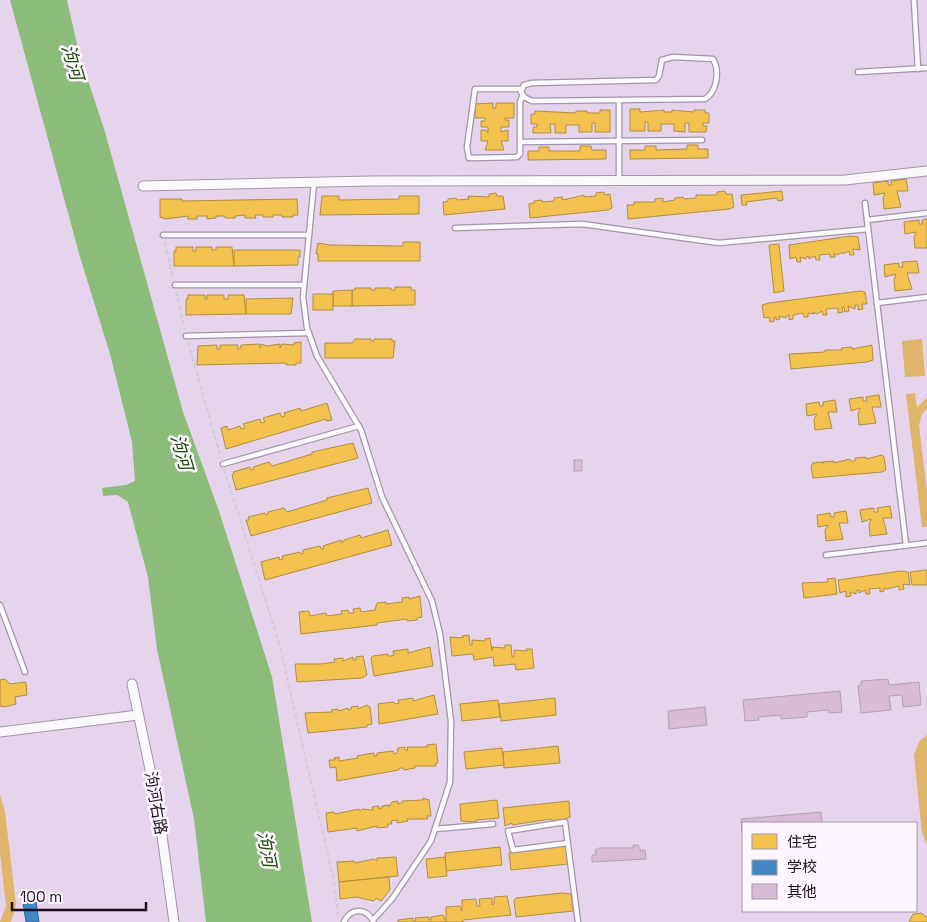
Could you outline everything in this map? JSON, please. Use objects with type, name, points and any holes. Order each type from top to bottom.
[{"type":"street","points":[[143,186],[314,182],[845,180],[927,171]]},
{"type":"street","name":"泃河右路","points":[[132,684],[158,807],[174,922]]},
{"type":"street","points":[[0,732],[138,715]]},
{"type":"lane","points":[[914,0],[918,69]]},
{"type":"lane","points":[[521,89],[520,154],[517,158],[469,158],[467,153],[474,89],[521,89],[532,83],[650,82],[658,79],[664,58],[711,58],[715,61],[715,88],[712,95],[705,99],[532,101],[522,95]]},
{"type":"lane","points":[[858,72],[927,68]]},
{"type":"lane","points":[[619,181],[620,100]]},
{"type":"lane","points":[[520,142],[702,140]]},
{"type":"lane","points":[[314,182],[304,285],[304,310],[309,333],[317,356],[359,426],[382,497],[428,591],[440,634],[451,721],[451,768],[448,792],[431,840],[392,900],[373,921],[366,912],[358,911],[347,916],[344,922]]},
{"type":"lane","points":[[865,203],[906,546]]},
{"type":"lane","points":[[867,220],[927,213]]},
{"type":"lane","points":[[455,228],[582,224],[719,243],[868,229]]},
{"type":"lane","points":[[163,235],[309,234]]},
{"type":"lane","points":[[174,285],[304,285]]},
{"type":"lane","points":[[877,303],[927,297]]},
{"type":"lane","points":[[186,336],[309,333]]},
{"type":"lane","points":[[223,464],[359,426]]},
{"type":"lane","points":[[826,555],[927,543]]},
{"type":"lane","points":[[0,605],[2,617],[25,672]]},
{"type":"lane","points":[[568,843],[513,850],[508,831],[565,822],[568,843],[578,922]]},
{"type":"lane","points":[[435,829],[494,824]]},
{"type":"path","points":[[163,235],[186,336],[223,464],[279,643],[334,881],[339,922]]},
{"type":"shaded area","points":[[922,339],[925,376],[905,377],[902,341]]},
{"type":"shaded area","points":[[915,393],[917,407],[927,398],[927,408],[922,414],[919,425],[927,491],[927,527],[922,527],[906,394]]},
{"type":"shaded area","points":[[927,735],[927,845],[922,833],[914,755],[920,740]]},
{"type":"shaded area","points":[[0,795],[5,811],[16,905],[11,922],[0,922],[6,906],[0,853]]},
{"type":"water","name":"泃河","points":[[10,0],[67,0],[79,53],[105,132],[183,412],[219,511],[272,677],[312,922],[206,922],[194,819],[157,649],[148,577],[128,502],[117,495],[103,496],[102,488],[126,485],[135,481],[132,442],[110,354],[80,257]]},
{"type":"building: 住宅","points":[[493,103],[493,108],[496,108],[496,103],[514,103],[514,118],[505,118],[505,120],[509,120],[509,127],[501,127],[501,132],[508,130],[508,141],[501,141],[504,150],[485,150],[488,141],[481,141],[481,130],[486,130],[488,133],[488,127],[481,127],[481,121],[485,121],[485,118],[475,118],[475,104]]},
{"type":"building: 住宅","points":[[630,109],[640,109],[640,112],[664,110],[664,112],[672,112],[672,110],[694,112],[694,110],[705,110],[705,113],[709,113],[709,123],[703,123],[703,126],[707,126],[706,132],[689,132],[689,123],[685,123],[685,132],[674,131],[674,124],[661,124],[661,131],[648,131],[648,122],[645,122],[645,131],[630,131]]},
{"type":"building: 住宅","points":[[600,110],[610,110],[610,132],[595,132],[595,123],[592,123],[592,132],[579,132],[579,125],[566,125],[566,133],[555,133],[555,124],[550,124],[551,133],[533,133],[533,127],[537,127],[537,124],[531,124],[531,114],[535,114],[535,111],[576,113],[576,111],[587,111],[587,113],[600,113]]},
{"type":"building: 住宅","points":[[687,145],[698,145],[698,149],[708,149],[708,158],[630,159],[630,150],[645,150],[645,146],[656,146],[656,150],[687,149]]},
{"type":"building: 住宅","points":[[580,146],[591,146],[592,150],[606,150],[606,159],[528,160],[528,151],[539,151],[539,147],[549,147],[549,151],[580,151]]},
{"type":"building: 住宅","points":[[906,179],[908,191],[897,191],[901,207],[884,209],[883,198],[885,193],[874,195],[873,183],[888,181],[888,185],[892,185],[891,181]]},
{"type":"building: 住宅","points":[[725,191],[726,194],[732,194],[734,207],[729,209],[628,219],[627,205],[634,205],[634,202],[655,202],[655,199],[663,198],[663,202],[683,197],[684,199],[696,198],[696,195],[717,195],[717,192]]},
{"type":"building: 住宅","points":[[782,191],[783,200],[778,201],[777,198],[746,202],[747,205],[742,205],[741,195]]},
{"type":"building: 住宅","points":[[604,192],[605,195],[610,194],[612,208],[608,210],[530,218],[529,204],[534,203],[534,201],[554,201],[554,198],[562,197],[563,200],[584,195],[584,197],[596,196],[596,193]]},
{"type":"building: 住宅","points":[[496,193],[497,196],[503,196],[505,209],[444,215],[443,202],[448,201],[448,199],[469,199],[468,196],[489,197],[489,194]]},
{"type":"building: 住宅","points":[[322,196],[339,196],[339,200],[399,199],[399,196],[419,196],[419,214],[320,215]]},
{"type":"building: 住宅","points":[[160,199],[182,199],[182,201],[297,199],[298,215],[293,215],[293,217],[273,215],[273,217],[263,217],[263,215],[255,215],[256,218],[245,218],[245,215],[235,216],[235,218],[216,216],[216,218],[207,219],[207,216],[197,216],[197,219],[188,219],[188,216],[166,219],[160,217]]},
{"type":"building: 住宅","points":[[927,219],[927,248],[915,248],[914,237],[916,232],[905,234],[904,222],[919,220],[919,224],[923,224],[922,220]]},
{"type":"building: 住宅","points":[[851,236],[858,237],[860,250],[853,249],[854,255],[850,255],[849,251],[837,255],[834,253],[835,257],[830,257],[830,254],[819,255],[820,260],[816,260],[815,256],[809,259],[809,256],[806,259],[800,257],[801,262],[797,262],[796,257],[790,259],[789,245]]},
{"type":"building: 住宅","points":[[403,242],[420,242],[420,261],[318,261],[318,254],[316,254],[318,243],[330,245],[403,246]]},
{"type":"building: 住宅","points":[[779,244],[784,291],[774,293],[769,245]]},
{"type":"building: 住宅","points":[[176,247],[193,247],[193,251],[196,251],[196,247],[212,247],[212,250],[216,250],[216,247],[232,247],[234,266],[174,266],[174,251],[176,251]]},
{"type":"building: 住宅","points":[[234,250],[300,250],[300,257],[298,257],[298,265],[234,266]]},
{"type":"building: 住宅","points":[[917,261],[919,273],[907,273],[912,289],[895,291],[894,280],[896,274],[885,277],[884,265],[899,263],[899,267],[903,267],[902,262]]},
{"type":"building: 住宅","points":[[395,287],[411,287],[411,290],[415,290],[415,305],[352,306],[352,290],[355,290],[355,288],[371,288],[371,290],[375,290],[375,288],[391,288],[391,290],[395,290]]},
{"type":"building: 住宅","points":[[352,290],[352,306],[333,306],[333,291]]},
{"type":"building: 住宅","points":[[860,291],[865,292],[867,304],[862,304],[863,309],[858,310],[858,305],[855,305],[855,309],[848,306],[849,311],[845,312],[844,307],[842,307],[843,312],[838,313],[838,308],[826,309],[827,315],[823,315],[822,311],[817,314],[813,312],[814,314],[808,313],[808,317],[804,317],[803,313],[793,315],[793,319],[789,320],[789,315],[786,318],[779,316],[780,319],[776,320],[776,317],[774,317],[774,321],[770,322],[769,317],[764,318],[762,305],[769,303]]},
{"type":"building: 住宅","points":[[313,294],[333,294],[333,310],[313,310]]},
{"type":"building: 住宅","points":[[188,295],[205,295],[205,299],[207,299],[207,295],[224,295],[224,299],[228,299],[228,295],[244,295],[246,314],[186,315],[186,299],[188,299]]},
{"type":"building: 住宅","points":[[293,298],[291,314],[246,314],[246,299]]},
{"type":"building: 住宅","points":[[355,339],[371,339],[371,341],[374,341],[374,339],[392,339],[392,341],[395,341],[393,358],[325,358],[325,343],[352,343]]},
{"type":"building: 住宅","points":[[301,342],[301,363],[296,363],[296,365],[286,365],[286,363],[197,365],[198,346],[217,345],[217,349],[220,349],[220,345],[238,345],[238,349],[241,348],[241,345],[260,344],[260,348],[262,344],[267,346],[280,344],[280,348],[282,344],[294,345],[294,343]]},
{"type":"building: 住宅","points":[[872,345],[873,360],[867,362],[791,369],[789,354],[825,352],[825,350],[842,350],[841,348],[852,347],[852,349]]},
{"type":"building: 住宅","points":[[879,395],[881,407],[872,407],[876,423],[859,425],[858,414],[860,408],[851,411],[849,399],[863,397],[863,401],[867,401],[866,397]]},
{"type":"building: 住宅","points":[[835,400],[837,412],[828,412],[832,428],[815,430],[814,419],[817,414],[807,416],[806,404],[819,402],[820,406],[823,406],[823,402]]},
{"type":"building: 住宅","points":[[327,403],[332,420],[326,421],[326,419],[226,449],[221,428],[227,426],[228,430],[240,426],[241,429],[245,428],[243,424],[260,419],[261,423],[265,422],[263,418],[280,413],[282,417],[285,416],[284,413],[300,408],[301,411]]},
{"type":"building: 住宅","points":[[353,443],[358,458],[236,490],[233,472],[250,467],[251,470],[254,469],[253,467],[269,462],[272,466],[312,454],[312,452]]},
{"type":"building: 住宅","points":[[882,455],[886,470],[882,472],[813,478],[811,466],[813,463],[821,462],[823,464],[822,462],[834,461],[834,463],[850,459],[850,461],[855,461],[855,458],[866,457],[866,459]]},
{"type":"building: 住宅","points":[[368,488],[372,503],[251,536],[246,520],[249,520],[248,517],[265,513],[266,515],[268,512],[284,508],[287,512],[327,500],[327,498]]},
{"type":"building: 住宅","points":[[890,506],[892,518],[883,518],[887,534],[870,536],[869,525],[871,519],[862,522],[860,510],[874,508],[874,512],[878,512],[877,508]]},
{"type":"building: 住宅","points":[[846,511],[848,523],[839,523],[843,539],[826,541],[825,530],[828,525],[818,527],[817,515],[830,513],[831,517],[834,517],[834,513]]},
{"type":"building: 住宅","points":[[388,530],[392,545],[265,580],[261,562],[279,557],[280,560],[283,559],[282,556],[300,552],[303,554],[303,550],[320,546],[321,549],[324,548],[323,546],[341,540],[342,543],[344,540],[360,535],[361,538]]},
{"type":"building: 住宅","points":[[927,570],[927,585],[912,585],[910,572]]},
{"type":"building: 住宅","points":[[901,571],[908,572],[910,585],[903,584],[904,589],[899,590],[899,586],[884,588],[884,591],[880,592],[880,588],[869,589],[870,594],[866,594],[865,590],[859,593],[859,590],[856,591],[856,594],[850,592],[851,596],[846,597],[846,591],[840,593],[838,580]]},
{"type":"building: 住宅","points":[[835,578],[837,594],[804,598],[802,583],[828,582],[827,579]]},
{"type":"building: 住宅","points":[[420,596],[422,617],[417,618],[417,620],[407,621],[407,619],[377,623],[377,625],[301,634],[299,612],[309,611],[310,616],[326,613],[327,616],[342,614],[341,611],[348,610],[349,613],[354,613],[353,609],[360,608],[361,612],[375,610],[377,603],[402,602],[402,598],[409,597],[409,599]]},
{"type":"building: 住宅","points":[[469,635],[470,645],[472,645],[472,640],[485,641],[485,639],[490,638],[492,651],[492,647],[505,648],[505,645],[511,645],[512,657],[514,657],[514,650],[527,651],[526,649],[532,649],[534,668],[516,670],[515,664],[494,666],[493,657],[474,660],[473,654],[452,656],[450,637],[463,638],[462,636]]},
{"type":"building: 住宅","points":[[430,647],[433,666],[374,676],[371,658],[373,656],[388,654],[388,656],[391,656],[394,655],[393,651],[408,649],[408,653]]},
{"type":"building: 住宅","points":[[363,656],[367,675],[362,678],[297,682],[295,664],[320,664],[335,662],[334,659],[343,658],[343,661],[353,657],[353,660],[356,660],[356,657]]},
{"type":"building: 住宅","points":[[5,679],[10,684],[26,682],[27,695],[15,697],[16,704],[4,707],[0,706],[0,680]]},
{"type":"building: 住宅","points":[[434,695],[438,714],[379,724],[378,704],[393,702],[396,704],[399,703],[398,700],[413,698],[413,701]]},
{"type":"building: 住宅","points":[[555,698],[556,715],[501,721],[499,704]]},
{"type":"building: 住宅","points":[[498,700],[500,717],[462,721],[460,704]]},
{"type":"building: 住宅","points":[[367,705],[370,707],[372,724],[367,725],[367,727],[308,733],[305,713],[332,712],[331,710],[338,709],[339,711],[348,708],[348,710],[351,710],[351,707],[358,706],[358,709]]},
{"type":"building: 住宅","points":[[436,744],[438,763],[435,764],[436,766],[415,766],[415,768],[404,770],[399,768],[399,770],[337,781],[336,767],[330,768],[329,760],[335,760],[334,758],[339,757],[339,761],[374,753],[374,756],[377,756],[377,753],[393,751],[394,754],[397,753],[398,748],[405,747],[405,750],[408,750],[407,747],[427,747],[427,745]]},
{"type":"building: 住宅","points":[[558,746],[560,763],[504,768],[503,752]]},
{"type":"building: 住宅","points":[[502,748],[504,765],[466,769],[464,752]]},
{"type":"building: 住宅","points":[[423,798],[429,800],[431,816],[427,816],[428,819],[407,819],[408,821],[397,823],[397,820],[391,821],[392,824],[388,824],[388,827],[377,828],[377,826],[357,831],[357,828],[328,832],[326,813],[334,812],[335,814],[359,809],[360,811],[362,809],[373,810],[372,807],[379,806],[379,809],[382,806],[389,805],[389,807],[392,802],[398,801],[398,804],[402,803],[402,801],[423,800]]},
{"type":"building: 住宅","points":[[497,800],[499,818],[476,820],[476,822],[461,821],[460,804]]},
{"type":"building: 住宅","points":[[569,801],[570,817],[565,819],[552,821],[551,819],[512,825],[512,823],[505,826],[503,808]]},
{"type":"building: 住宅","points":[[556,846],[566,847],[568,864],[511,870],[509,853],[511,851]]},
{"type":"building: 住宅","points":[[500,847],[502,865],[446,871],[445,853]]},
{"type":"building: 住宅","points":[[396,857],[398,876],[339,882],[337,862],[354,861],[355,863],[374,859],[377,861],[377,858]]},
{"type":"building: 住宅","points":[[445,857],[447,876],[428,878],[426,859]]},
{"type":"building: 住宅","points":[[389,877],[390,890],[381,901],[376,898],[374,901],[356,897],[340,899],[339,882]]},
{"type":"building: 住宅","points":[[562,893],[571,894],[573,911],[516,917],[514,900],[516,898]]},
{"type":"building: 住宅","points":[[507,896],[511,915],[463,920],[463,922],[446,922],[446,907],[460,906],[462,911],[462,900],[476,899],[477,906],[480,906],[479,899],[492,898],[492,905],[494,904],[494,897]]},
{"type":"building: 住宅","points":[[922,913],[927,918],[927,922],[909,922],[913,914]]},
{"type":"building: 住宅","points":[[443,915],[446,922],[398,922],[398,920],[413,918],[413,921],[416,921],[415,918],[429,917],[429,920],[431,920],[431,917]]},
{"type":"building: 学校","points":[[36,901],[39,922],[26,922],[23,903]]},
{"type":"building: 其他","points":[[574,460],[582,460],[582,471],[574,471]]},
{"type":"building: 其他","points":[[888,679],[889,685],[919,682],[921,705],[903,707],[902,695],[889,696],[891,710],[861,713],[858,686],[861,685],[861,681]]},
{"type":"building: 其他","points":[[840,691],[842,712],[829,713],[829,710],[807,712],[807,717],[781,719],[781,715],[758,717],[759,720],[745,721],[743,700]]},
{"type":"building: 其他","points":[[705,707],[707,725],[669,729],[668,711]]},
{"type":"building: 其他","points":[[821,812],[822,822],[742,822],[742,832],[741,819]]},
{"type":"building: 其他","points":[[633,845],[638,845],[641,851],[645,850],[646,859],[592,862],[592,855],[596,855],[595,850],[599,848],[633,848]]}]
